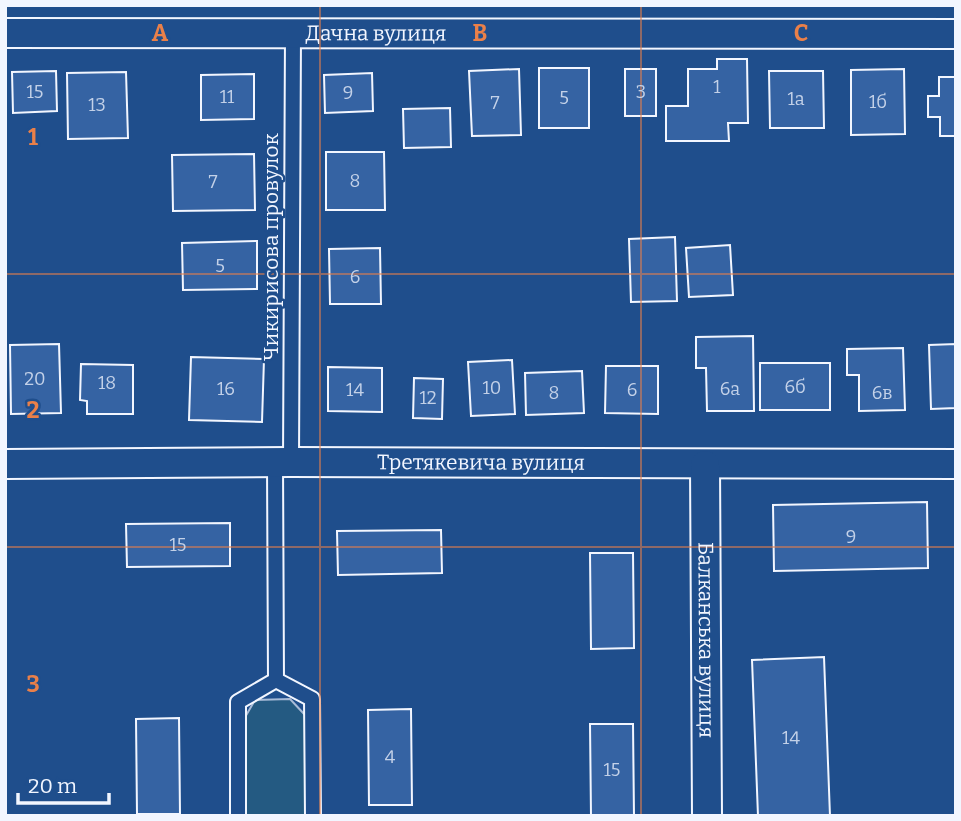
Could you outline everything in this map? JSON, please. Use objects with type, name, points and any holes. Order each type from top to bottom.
[{"type":"street","name":"Дачна вулиця","points":[[5,33],[956,34]]},
{"type":"street","name":"Третякевича вулиця","points":[[5,464],[956,464]]},
{"type":"street","name":"Балканська вулиця","points":[[705,465],[707,816]]},
{"type":"lane","name":"Чикирисова провулок","points":[[276,680],[293,33]]},
{"type":"lane","points":[[238,816],[238,702],[276,680],[312,699],[313,816]]},
{"type":"shaded area","points":[[290,699],[305,715],[307,816],[244,816],[244,719],[255,700]]},
{"type":"building","points":[[717,59],[747,59],[748,123],[728,123],[729,141],[666,141],[666,106],[688,106],[688,69],[717,69]]},
{"type":"building","points":[[539,68],[589,68],[589,128],[539,128]]},
{"type":"building","points":[[519,69],[521,135],[472,136],[469,71]]},
{"type":"building","points":[[625,69],[656,69],[656,116],[625,116]]},
{"type":"building","points":[[904,69],[905,134],[851,135],[851,70]]},
{"type":"building","points":[[56,71],[57,111],[13,113],[12,72]]},
{"type":"building","points":[[769,71],[823,71],[824,128],[770,128]]},
{"type":"building","points":[[126,72],[128,138],[68,139],[67,73]]},
{"type":"building","points":[[372,73],[373,111],[325,113],[324,75]]},
{"type":"building","points":[[254,74],[254,119],[201,120],[201,75]]},
{"type":"building","points":[[939,77],[956,77],[956,136],[940,136],[940,117],[928,117],[928,96],[939,96]]},
{"type":"building","points":[[450,108],[451,147],[404,148],[403,109]]},
{"type":"building","points":[[326,152],[384,152],[385,210],[326,210]]},
{"type":"building","points":[[254,154],[255,210],[173,211],[172,155]]},
{"type":"building","points":[[675,237],[677,301],[631,302],[629,239]]},
{"type":"building","points":[[257,241],[257,289],[183,290],[182,243]]},
{"type":"building","points":[[730,245],[733,295],[689,297],[686,248]]},
{"type":"building","points":[[380,248],[381,304],[330,304],[329,249]]},
{"type":"building","points":[[753,336],[754,411],[707,411],[706,368],[696,368],[696,337]]},
{"type":"building","points":[[59,344],[61,413],[11,414],[10,345]]},
{"type":"building","points":[[956,344],[956,408],[931,409],[929,345]]},
{"type":"building","points":[[903,348],[905,410],[859,411],[859,375],[847,375],[847,349]]},
{"type":"building","points":[[191,357],[264,359],[262,422],[189,420]]},
{"type":"building","points":[[512,360],[515,414],[471,416],[468,362]]},
{"type":"building","points":[[760,363],[830,363],[830,410],[760,410]]},
{"type":"building","points":[[81,364],[133,365],[133,414],[87,414],[87,401],[80,400]]},
{"type":"building","points":[[606,366],[658,366],[658,414],[605,413]]},
{"type":"building","points":[[328,367],[382,368],[382,412],[328,411]]},
{"type":"building","points":[[582,371],[584,413],[526,415],[525,373]]},
{"type":"building","points":[[414,378],[443,379],[442,419],[413,418]]},
{"type":"building","points":[[927,502],[928,568],[774,571],[773,505]]},
{"type":"building","points":[[230,523],[230,566],[127,567],[126,524]]},
{"type":"building","points":[[441,530],[442,573],[338,575],[337,531]]},
{"type":"building","points":[[590,553],[633,553],[634,648],[591,649]]},
{"type":"building","points":[[824,657],[830,816],[758,816],[752,660]]},
{"type":"building","points":[[411,709],[412,805],[369,805],[368,710]]},
{"type":"building","points":[[179,718],[180,814],[137,814],[136,719]]},
{"type":"building","points":[[590,724],[633,724],[634,816],[591,816]]}]
